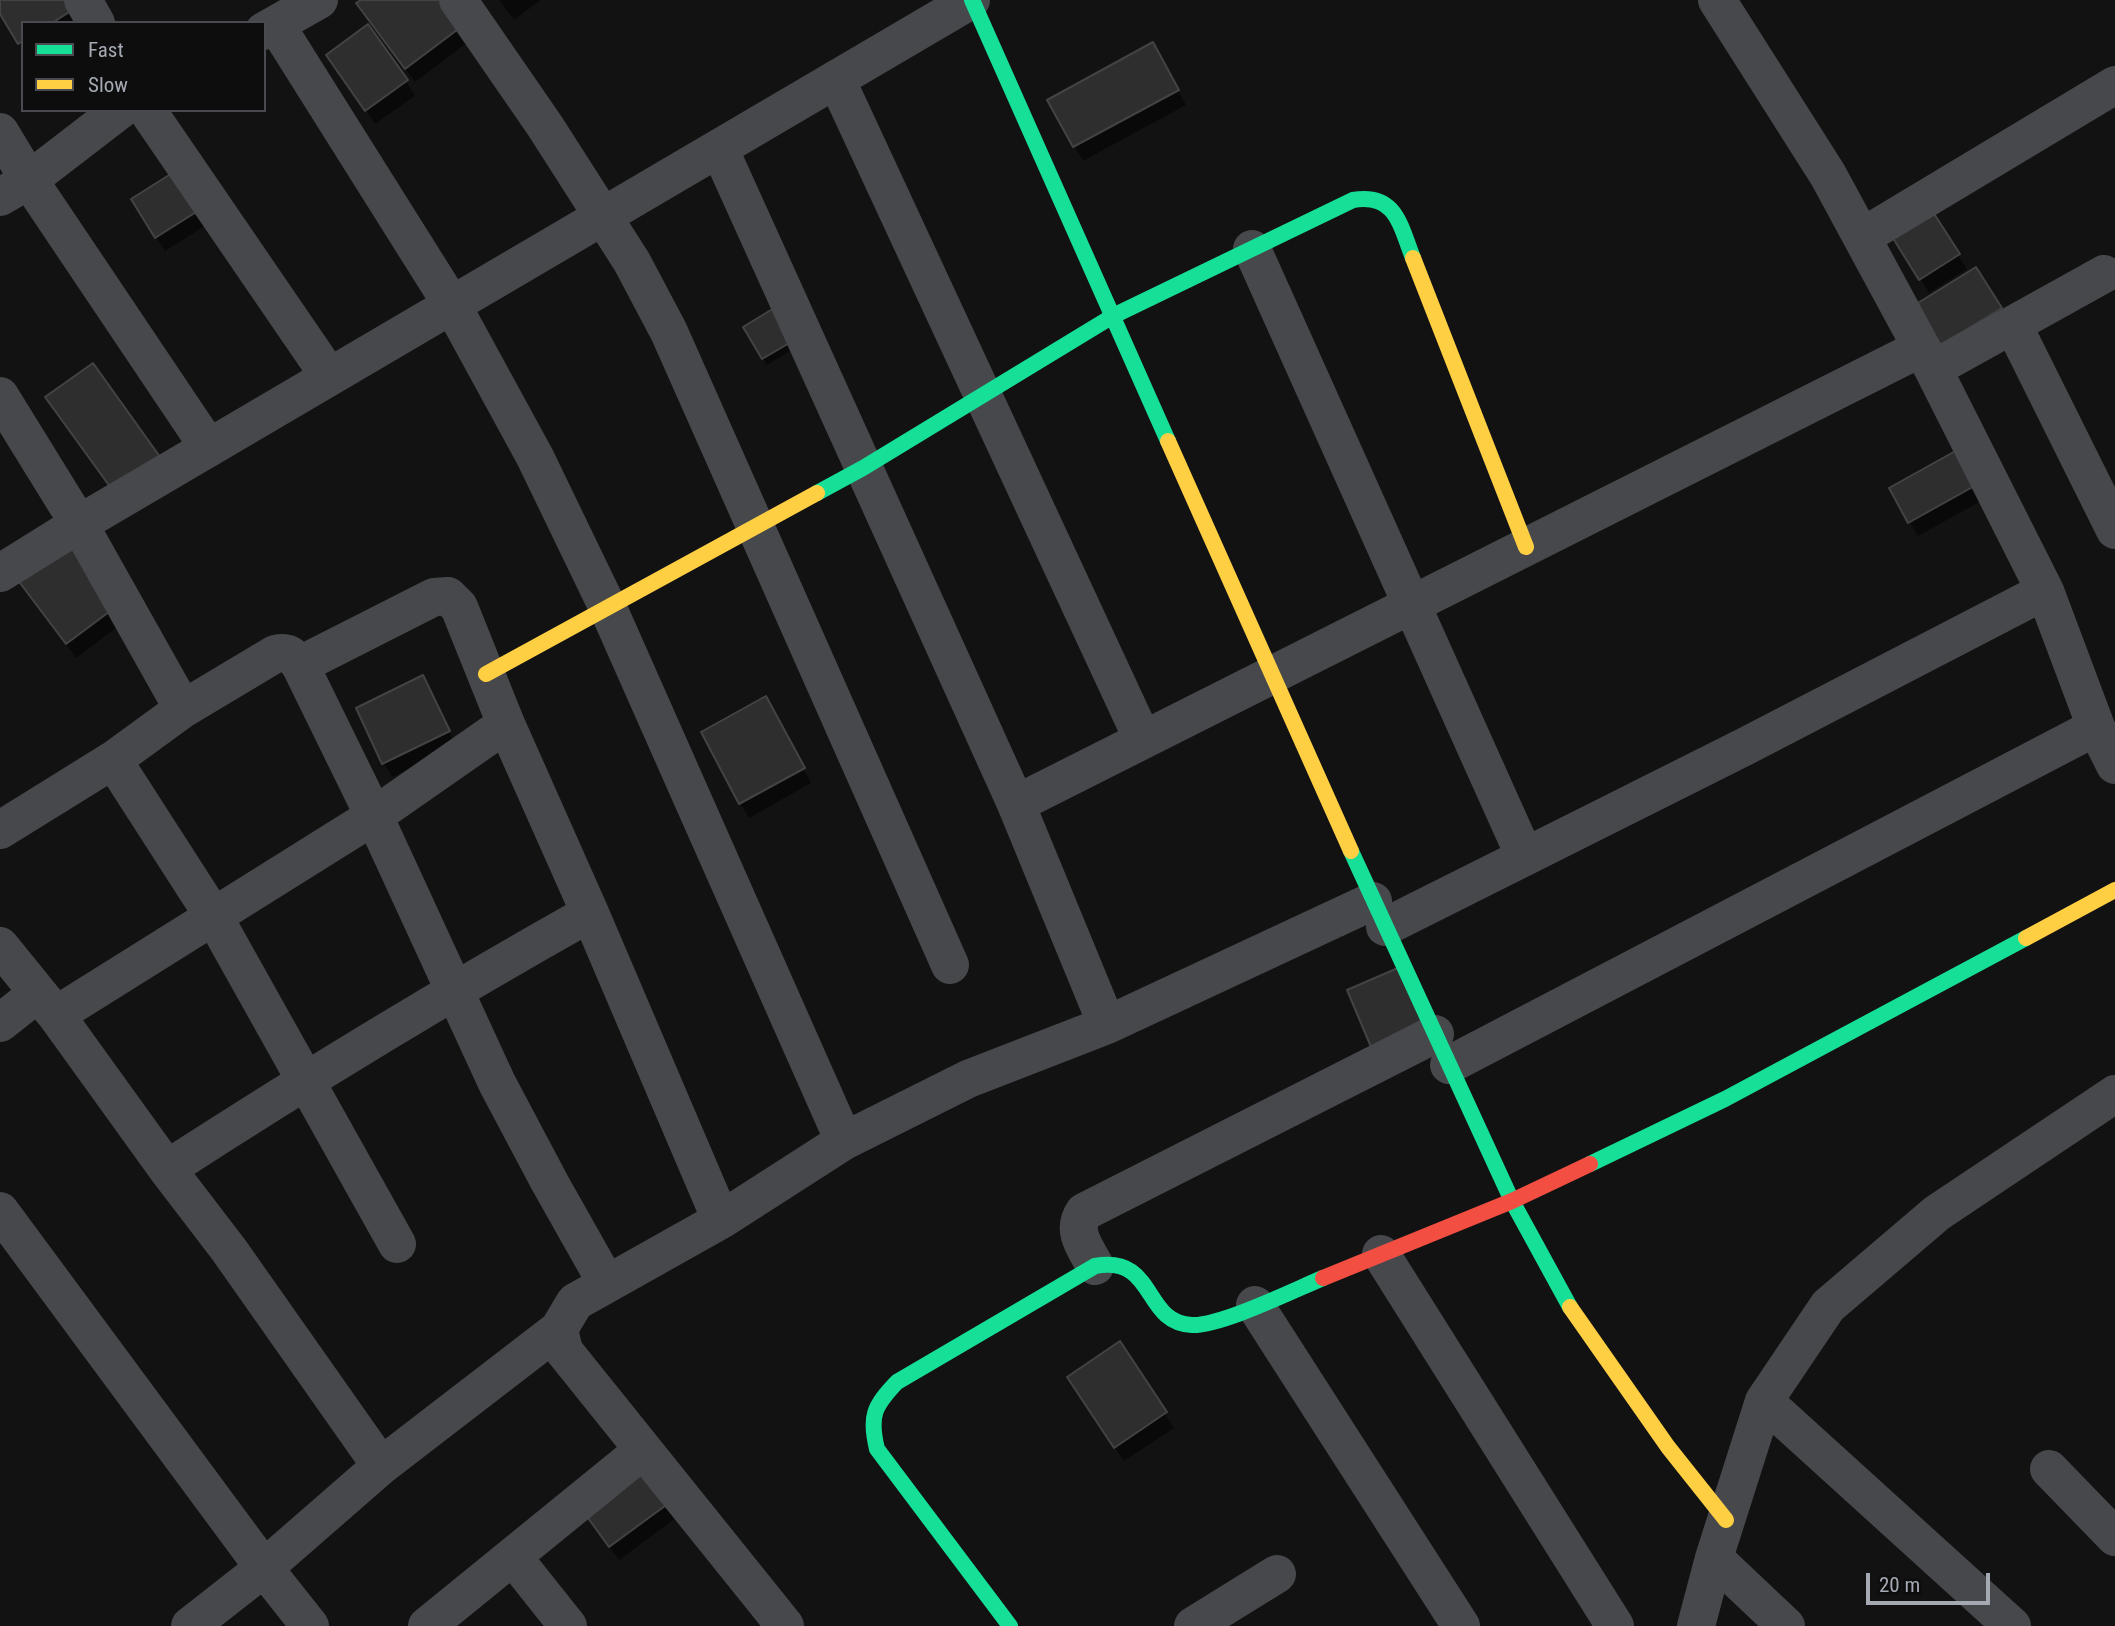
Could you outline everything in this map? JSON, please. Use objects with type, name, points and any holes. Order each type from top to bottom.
[{"type":"street","points":[[83,0],[95,21]]},
{"type":"street","points":[[319,0],[270,28],[452,305],[535,457],[607,606],[844,1142]]},
{"type":"street","points":[[458,0],[545,126],[632,262],[668,332],[950,965]]},
{"type":"street","points":[[0,573],[329,376],[972,0],[1379,914],[1512,1201],[1564,1297],[1592,1340],[1668,1447],[1726,1520]]},
{"type":"street","points":[[1717,0],[1828,176],[1927,358],[2045,591],[2096,727],[2115,765]]},
{"type":"street","points":[[836,79],[1143,740]]},
{"type":"street","points":[[1862,237],[2115,85]]},
{"type":"street","points":[[15,188],[117,112]]},
{"type":"street","points":[[148,112],[329,376]]},
{"type":"street","points":[[0,132],[15,188],[209,448]]},
{"type":"street","points":[[719,148],[1016,804],[1107,1025]]},
{"type":"street","points":[[486,674],[863,468],[1113,316],[1353,200],[1378,198],[1390,206],[1400,225],[1526,547]]},
{"type":"street","points":[[1252,248],[1525,857]]},
{"type":"street","points":[[1016,804],[1526,547],[1927,358],[2013,325],[2104,274]]},
{"type":"street","points":[[2013,325],[2115,530]]},
{"type":"street","points":[[0,396],[79,524],[183,709]]},
{"type":"street","points":[[190,1626],[264,1568],[381,1466],[559,1329],[575,1302],[721,1220],[844,1142],[968,1079],[1525,857],[2045,591]]},
{"type":"street","points":[[300,666],[434,597],[448,596],[459,607],[506,724],[721,1220]]},
{"type":"street","points":[[0,830],[113,760],[183,709],[275,653],[284,652],[294,656],[374,816],[497,1083],[607,1284]]},
{"type":"street","points":[[0,1023],[47,1004],[214,918],[374,816],[506,724]]},
{"type":"street","points":[[1095,1265],[1077,1232],[1078,1221],[1084,1212],[1442,1050],[2096,727]]},
{"type":"street","points":[[113,760],[214,918],[397,1244]]},
{"type":"street","points":[[1010,1626],[877,1449],[871,1425],[879,1399],[897,1382],[1095,1265],[1116,1264],[1134,1272],[1164,1314],[1178,1323],[1198,1326],[1255,1305],[1512,1201],[1725,1098],[2115,890]]},
{"type":"street","points":[[167,1169],[305,1080],[453,990],[590,913]]},
{"type":"street","points":[[0,946],[47,1004],[229,1250],[381,1466]]},
{"type":"street","points":[[1696,1626],[1714,1558],[1764,1401],[1828,1306],[1937,1213],[2115,1094]]},
{"type":"street","points":[[0,1210],[264,1568],[310,1626]]},
{"type":"street","points":[[1381,1254],[1615,1626]]},
{"type":"street","points":[[1255,1305],[1461,1626]]},
{"type":"street","points":[[559,1329],[564,1351],[785,1626]]},
{"type":"street","points":[[1764,1401],[2012,1626]]},
{"type":"street","points":[[427,1626],[642,1451]]},
{"type":"street","points":[[2049,1469],[2115,1537]]},
{"type":"street","points":[[513,1557],[568,1626]]},
{"type":"street","points":[[1714,1558],[1786,1626]]},
{"type":"street","points":[[1194,1626],[1277,1574]]},
{"type":"building","points":[[0,0],[64,0],[71,11],[55,21],[21,21],[21,42],[18,44],[0,14]]},
{"type":"building","points":[[361,0],[453,0],[469,21],[405,69],[356,3]]},
{"type":"building","points":[[368,24],[408,80],[365,111],[326,55]]},
{"type":"building","points":[[1153,42],[1179,90],[1073,147],[1047,100]]},
{"type":"building","points":[[177,170],[201,209],[155,238],[131,199]]},
{"type":"building","points":[[1931,209],[1960,254],[1919,280],[1891,235]]},
{"type":"building","points":[[1976,267],[2002,308],[1938,347],[1913,306]]},
{"type":"building","points":[[779,305],[798,338],[762,359],[743,327]]},
{"type":"building","points":[[93,363],[163,461],[116,495],[45,397]]},
{"type":"building","points":[[1959,449],[1978,484],[1908,523],[1889,488]]},
{"type":"building","points":[[67,541],[117,606],[66,644],[17,579]]},
{"type":"building","points":[[423,675],[450,731],[382,764],[356,708]]},
{"type":"building","points":[[766,696],[805,768],[739,804],[701,732]]},
{"type":"building","points":[[1398,968],[1426,1031],[1374,1054],[1347,990]]},
{"type":"building","points":[[1120,1341],[1167,1412],[1114,1448],[1067,1377]]},
{"type":"building","points":[[639,1463],[669,1503],[609,1547],[580,1507]]},
{"type":"traffic: fast","points":[[972,0],[1168,441]]},
{"type":"traffic: fast","points":[[817,493],[863,468],[1113,316],[1353,200],[1379,201],[1387,207],[1400,223],[1413,258]]},
{"type":"traffic: fast","points":[[1351,851],[1512,1201],[1570,1307]]},
{"type":"traffic: fast","points":[[1590,1164],[1725,1099],[2026,938]]},
{"type":"traffic: fast","points":[[1010,1626],[877,1449],[875,1412],[889,1390],[897,1382],[1095,1266],[1115,1265],[1129,1270],[1140,1279],[1164,1313],[1176,1321],[1192,1325],[1239,1314],[1323,1278]]},
{"type":"traffic: slow","points":[[1413,258],[1526,547]]},
{"type":"traffic: slow","points":[[1168,441],[1351,851]]},
{"type":"traffic: slow","points":[[486,674],[817,493]]},
{"type":"traffic: slow","points":[[2026,938],[2115,890]]},
{"type":"traffic: slow","points":[[1570,1307],[1668,1447],[1726,1520]]},
{"type":"traffic: jam","points":[[1323,1278],[1512,1201],[1590,1164]]}]
